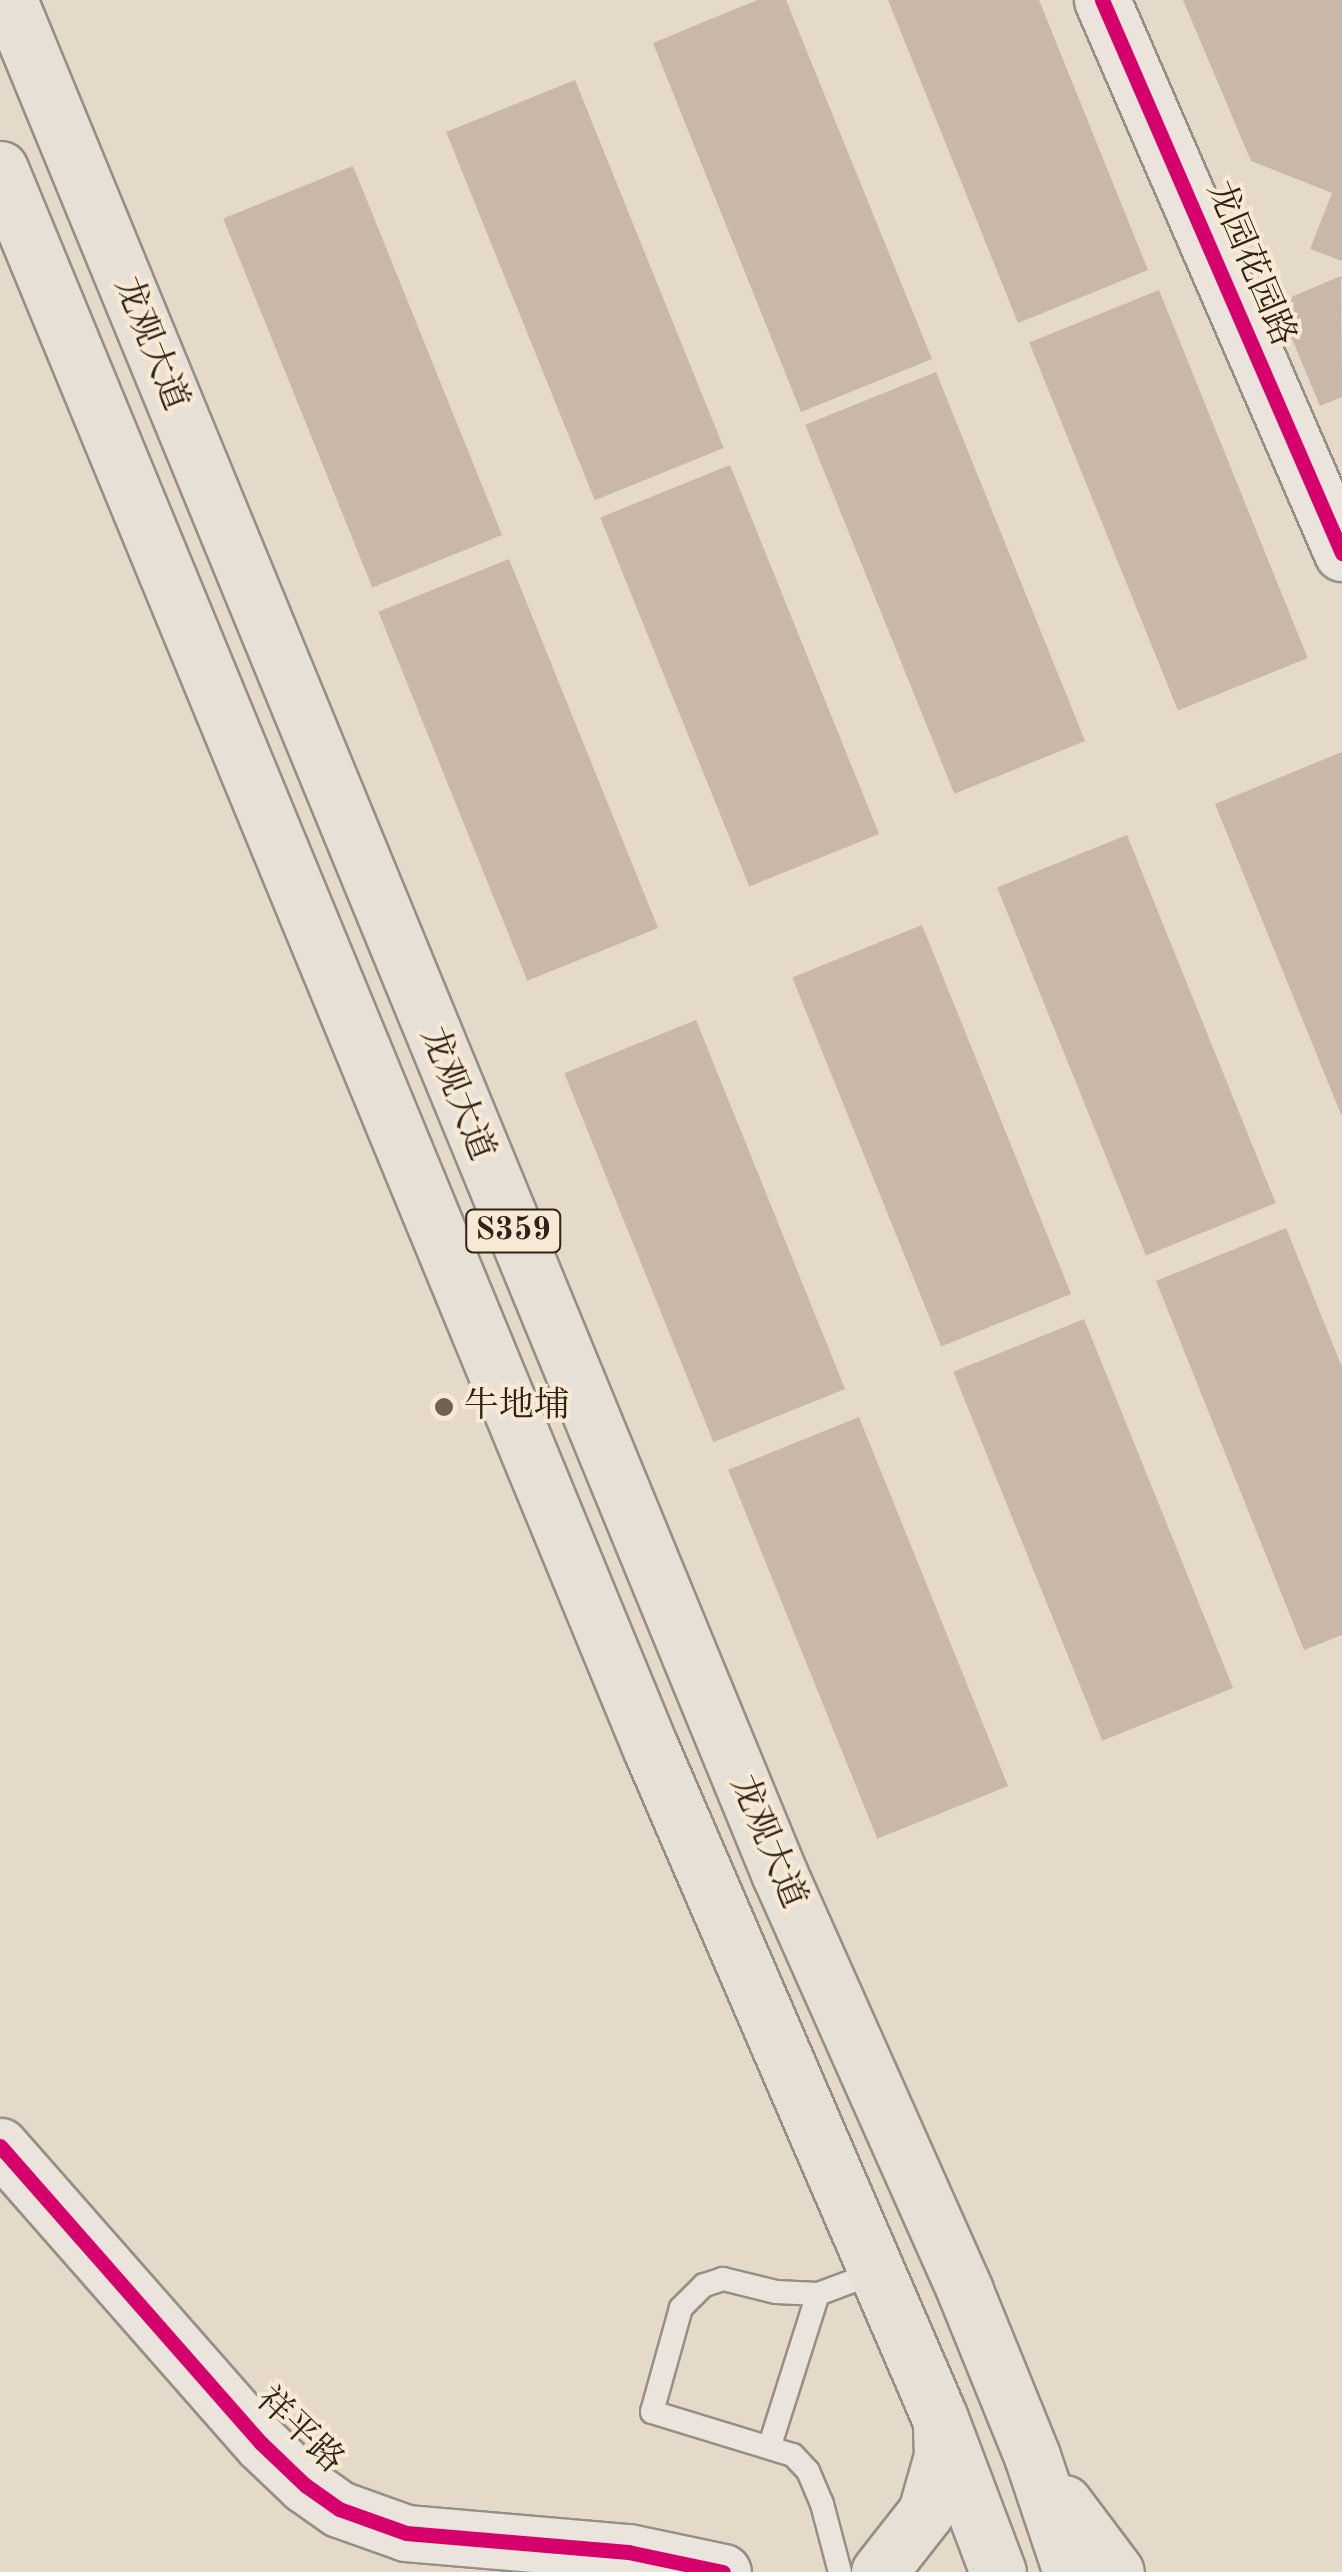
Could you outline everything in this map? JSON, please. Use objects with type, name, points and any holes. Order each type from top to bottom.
[{"type":"main road","name":"龙观大道","points":[[8,0],[750,1802],[965,2291],[1032,2456],[1071,2572]]},
{"type":"main road","name":"龙观大道","points":[[0,170],[651,1749],[939,2416],[998,2572]]},
{"type":"main road","points":[[878,2572],[926,2512],[942,2456],[939,2416]]},
{"type":"main road","points":[[1032,2456],[1116,2572]]},
{"type":"street","name":"龙园花园路","points":[[1102,0],[1342,553]]},
{"type":"street","name":"祥平路","points":[[0,2146],[262,2443],[305,2485],[338,2508],[406,2533],[628,2552],[723,2572]]},
{"type":"lane","points":[[840,2572],[834,2540],[808,2471],[793,2455],[770,2444],[652,2412],[682,2308],[690,2294],[722,2278],[776,2292],[818,2294],[877,2272]]},
{"type":"lane","points":[[770,2444],[818,2294]]},
{"type":"building","points":[[757,0],[786,0],[932,359],[801,412],[653,43]]},
{"type":"building","points":[[888,0],[1039,0],[1148,270],[1018,323]]},
{"type":"building","points":[[1183,0],[1342,0],[1342,261],[1310,249],[1332,193],[1251,161]]},
{"type":"building","points":[[575,80],[724,448],[595,500],[446,132]]},
{"type":"building","points":[[353,166],[502,535],[372,587],[223,218]]},
{"type":"building","points":[[1341,276],[1342,397],[1320,406],[1277,303]]},
{"type":"building","points":[[1159,290],[1308,658],[1178,711],[1029,342]]},
{"type":"building","points":[[936,372],[1085,741],[954,794],[805,425]]},
{"type":"building","points":[[730,465],[879,834],[749,886],[600,517]]},
{"type":"building","points":[[509,559],[658,928],[527,981],[378,612]]},
{"type":"building","points":[[1342,752],[1342,1117],[1215,804]]},
{"type":"building","points":[[1127,835],[1276,1203],[1146,1256],[997,887]]},
{"type":"building","points":[[922,925],[1071,1294],[941,1346],[792,977]]},
{"type":"building","points":[[696,1020],[845,1389],[713,1442],[564,1073]]},
{"type":"building","points":[[1286,1228],[1342,1367],[1342,1635],[1304,1650],[1156,1281]]},
{"type":"building","points":[[1084,1319],[1233,1688],[1102,1741],[953,1372]]},
{"type":"building","points":[[859,1417],[1008,1786],[877,1839],[728,1470]]},
{"type":"cycle path","points":[[1102,0],[1342,553]]},
{"type":"cycle path","points":[[0,2146],[261,2443],[305,2485],[339,2509],[406,2533],[628,2552],[723,2572]]},
{"type":"place","name":"牛地埔","points":[[444,1407]]}]
